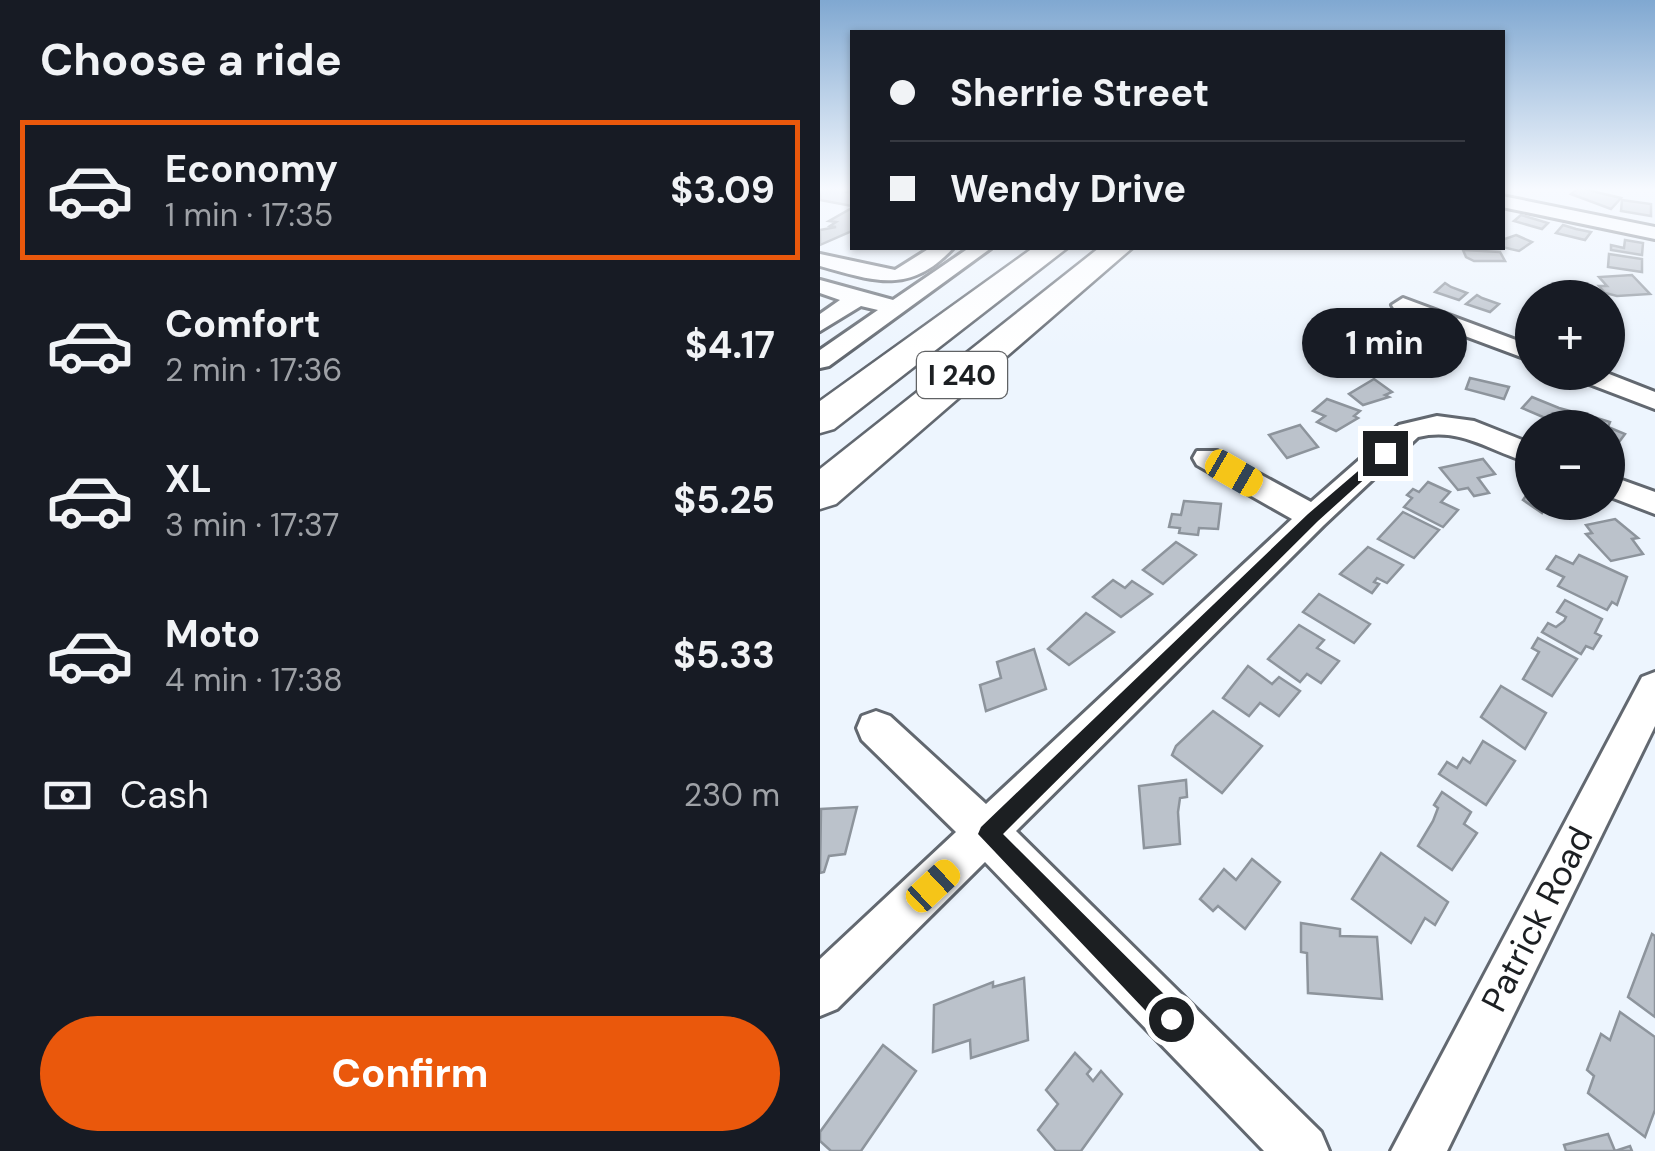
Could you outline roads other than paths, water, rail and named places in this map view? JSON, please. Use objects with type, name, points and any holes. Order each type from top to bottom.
[{"type":"highway","points":[[820,398],[904,335],[962,282],[1009,250]]},
{"type":"highway","name":"I 240","points":[[820,420],[1049,250]]},
{"type":"highway","name":"I 240","points":[[820,492],[1115,251]]},
{"type":"street","points":[[824,261],[850,250]]},
{"type":"street","points":[[824,261],[899,276],[939,250]]},
{"type":"street","points":[[820,361],[978,250]]},
{"type":"street","points":[[862,271],[888,256]]},
{"type":"street","points":[[820,286],[897,307]]},
{"type":"street","points":[[820,324],[858,299]]},
{"type":"street","points":[[1403,305],[1515,348]]},
{"type":"street","points":[[1625,390],[1655,402]]},
{"type":"street","points":[[820,992],[1313,518],[1409,431],[1437,424],[1465,427],[1515,447]]},
{"type":"street","points":[[1207,458],[1313,518]]},
{"type":"street","points":[[1625,492],[1655,504]]},
{"type":"street","name":"Patrick Road","points":[[1418,1151],[1655,688]]},
{"type":"street","points":[[876,728],[988,834],[1302,1151]]}]
